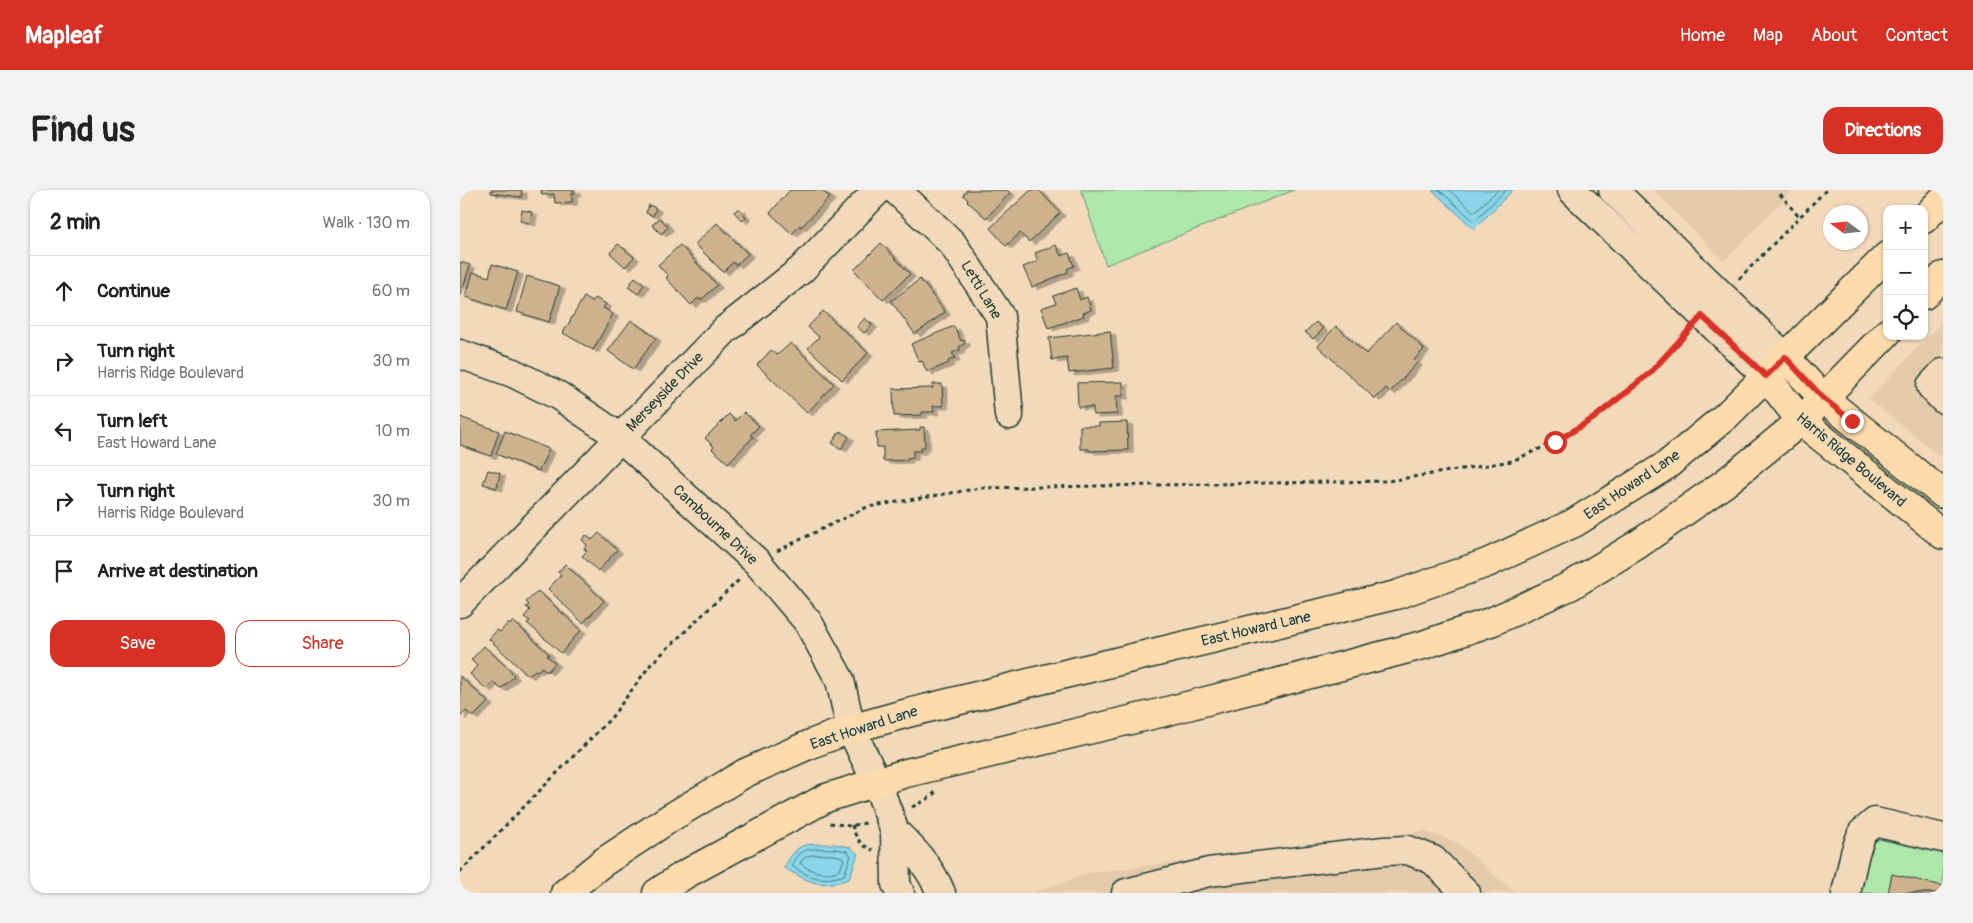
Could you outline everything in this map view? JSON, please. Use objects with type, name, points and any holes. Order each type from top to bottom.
[{"type":"main road","points":[[1928,215],[1943,199]]},
{"type":"main road","name":"East Howard Lane","points":[[565,893],[602,863],[670,818],[745,773],[813,743],[851,729],[1046,679],[1396,595],[1487,563],[1574,523],[1667,465],[1726,416],[1883,260]]},
{"type":"main road","points":[[1928,291],[1943,276]]},
{"type":"main road","points":[[657,893],[684,875],[826,798],[906,773],[1160,713],[1423,645],[1493,621],[1570,586],[1637,545],[1725,483],[1801,421],[1883,338]]},
{"type":"main road","name":"Harris Ridge Boulevard","points":[[1785,357],[1823,398],[1941,489]]},
{"type":"main road","name":"Harris Ridge Boulevard","points":[[1766,376],[1801,421],[1943,535]]},
{"type":"street","name":"Merseyside Drive","points":[[460,603],[725,330],[801,270],[878,190]]},
{"type":"street","name":"Letti Lane","points":[[896,190],[952,243],[1000,316],[1009,415]]},
{"type":"street","name":"Harris Ridge Boulevard","points":[[1572,190],[1766,376]]},
{"type":"street","name":"Harris Ridge Boulevard","points":[[1613,190],[1785,357]]},
{"type":"street","name":"Cambourne Drive","points":[[460,354],[513,373],[559,396],[621,438],[757,562],[808,622],[840,680],[851,729],[877,783],[895,832]]},
{"type":"street","points":[[1943,373],[1931,386],[1943,399]]},
{"type":"street","points":[[1846,893],[1855,853],[1862,833],[1874,822],[1943,838]]},
{"type":"street","points":[[895,832],[896,884],[900,893]]},
{"type":"street","points":[[895,832],[916,852],[936,880],[940,893]]},
{"type":"street","points":[[1126,893],[1209,872],[1384,851],[1408,850],[1433,860],[1466,893]]},
{"type":"path","points":[[1722,296],[1826,190]]},
{"type":"path","points":[[1780,194],[1799,217]]},
{"type":"path","points":[[460,872],[611,718],[651,664],[757,562],[793,542],[867,507],[981,488],[1388,481],[1512,461],[1555,442],[1594,418],[1650,373],[1702,316]]},
{"type":"shaded area","points":[[1653,190],[1793,190],[1724,261]]},
{"type":"shaded area","points":[[1943,321],[1943,459],[1869,399],[1925,340],[1928,340],[1928,337]]},
{"type":"shaded area","points":[[1424,831],[1458,843],[1515,893],[1032,893],[1089,873]]},
{"type":"green space","points":[[1081,190],[1294,190],[1106,265]]},
{"type":"green space","points":[[1874,838],[1943,854],[1943,893],[1860,893]]},
{"type":"water","points":[[1432,190],[1513,190],[1474,229]]},
{"type":"water","points":[[810,844],[835,844],[850,847],[858,854],[849,879],[822,884],[808,880],[784,868],[794,852],[799,848]]},
{"type":"building","points":[[491,190],[522,190],[521,197],[491,193]]},
{"type":"building","points":[[541,190],[575,190],[575,193],[572,193],[572,202],[555,203],[554,194],[542,195]]},
{"type":"building","points":[[790,190],[821,190],[830,197],[792,234],[770,213]]},
{"type":"building","points":[[967,190],[1007,190],[1010,193],[986,218],[967,201],[963,195]]},
{"type":"building","points":[[1031,190],[1039,190],[1060,213],[1029,242],[1020,233],[1006,246],[990,228]]},
{"type":"building","points":[[649,205],[656,208],[653,216],[646,213]]},
{"type":"building","points":[[739,208],[746,217],[742,221],[734,212]]},
{"type":"building","points":[[522,210],[532,212],[530,223],[520,221]]},
{"type":"building","points":[[660,218],[668,227],[661,234],[652,225]]},
{"type":"building","points":[[717,223],[748,254],[736,265],[733,262],[723,272],[695,244]]},
{"type":"building","points":[[881,243],[910,274],[883,300],[854,270]]},
{"type":"building","points":[[618,244],[634,257],[625,267],[610,253]]},
{"type":"building","points":[[680,245],[717,285],[702,299],[697,299],[691,305],[666,278],[668,276],[658,265]]},
{"type":"building","points":[[1056,245],[1061,256],[1069,253],[1074,266],[1067,269],[1068,272],[1032,287],[1023,267],[1038,261],[1035,253]]},
{"type":"building","points":[[460,262],[470,265],[461,295],[460,295]]},
{"type":"building","points":[[492,264],[518,272],[506,310],[466,297],[473,272],[489,277]]},
{"type":"building","points":[[527,276],[560,286],[549,322],[517,312]]},
{"type":"building","points":[[635,277],[644,284],[638,294],[628,287]]},
{"type":"building","points":[[920,279],[945,312],[915,334],[891,301]]},
{"type":"building","points":[[1076,288],[1080,300],[1087,297],[1091,310],[1083,313],[1084,316],[1048,328],[1041,308],[1056,303],[1053,296]]},
{"type":"building","points":[[584,297],[592,302],[595,298],[606,304],[603,308],[613,314],[593,350],[563,333]]},
{"type":"building","points":[[823,311],[868,353],[842,380],[808,348],[819,337],[808,327]]},
{"type":"building","points":[[865,318],[872,325],[864,333],[857,327]]},
{"type":"building","points":[[631,320],[656,338],[633,369],[608,351]]},
{"type":"building","points":[[1316,322],[1323,329],[1313,339],[1305,332]]},
{"type":"building","points":[[1396,322],[1424,349],[1414,360],[1417,363],[1390,392],[1386,388],[1375,399],[1318,346],[1336,326],[1366,354]]},
{"type":"building","points":[[954,326],[961,341],[964,340],[965,343],[959,347],[960,350],[952,353],[955,358],[948,361],[949,363],[927,372],[922,361],[919,362],[911,344]]},
{"type":"building","points":[[1110,331],[1114,368],[1069,373],[1067,358],[1052,360],[1049,338]]},
{"type":"building","points":[[791,343],[834,384],[807,413],[757,365],[771,350],[777,355]]},
{"type":"building","points":[[1123,382],[1123,396],[1116,396],[1117,414],[1093,415],[1093,407],[1078,407],[1077,383]]},
{"type":"building","points":[[933,384],[942,384],[943,406],[933,406],[934,412],[922,412],[922,415],[894,416],[893,389],[933,388]]},
{"type":"building","points":[[744,412],[759,426],[750,435],[753,437],[728,463],[712,449],[714,447],[705,438],[729,414],[735,421]]},
{"type":"building","points":[[460,417],[499,431],[491,456],[460,445]]},
{"type":"building","points":[[1127,422],[1128,450],[1089,451],[1089,449],[1080,449],[1080,426],[1099,426],[1099,423]]},
{"type":"building","points":[[920,427],[924,427],[925,447],[921,447],[921,451],[913,451],[913,457],[907,458],[907,460],[883,461],[883,447],[877,447],[876,432],[920,430]]},
{"type":"building","points":[[505,431],[549,449],[539,471],[496,454]]},
{"type":"building","points":[[840,431],[849,437],[841,449],[832,443]]},
{"type":"building","points":[[488,470],[500,473],[497,488],[483,484]]},
{"type":"building","points":[[599,533],[617,550],[598,571],[582,556],[587,551],[584,549],[587,545],[582,540],[586,535],[592,540]]},
{"type":"building","points":[[565,564],[604,601],[583,623],[548,589],[561,575],[558,572]]},
{"type":"building","points":[[538,591],[581,630],[561,653],[527,623],[530,621],[524,617],[530,610],[526,607],[529,605],[526,602]]},
{"type":"building","points":[[513,621],[549,654],[547,656],[555,663],[547,672],[542,667],[528,676],[489,639],[497,630],[500,632],[508,623],[510,625]]},
{"type":"building","points":[[484,646],[514,676],[501,689],[493,682],[486,689],[470,674],[477,666],[471,660]]},
{"type":"building","points":[[460,676],[488,702],[473,717],[466,711],[460,717]]},
{"type":"building","points":[[1892,874],[1943,886],[1943,893],[1888,893]]},
{"type":"route","points":[[1555,442],[1594,418],[1650,373],[1702,316],[1766,376],[1785,357],[1823,398],[1852,421]]}]
